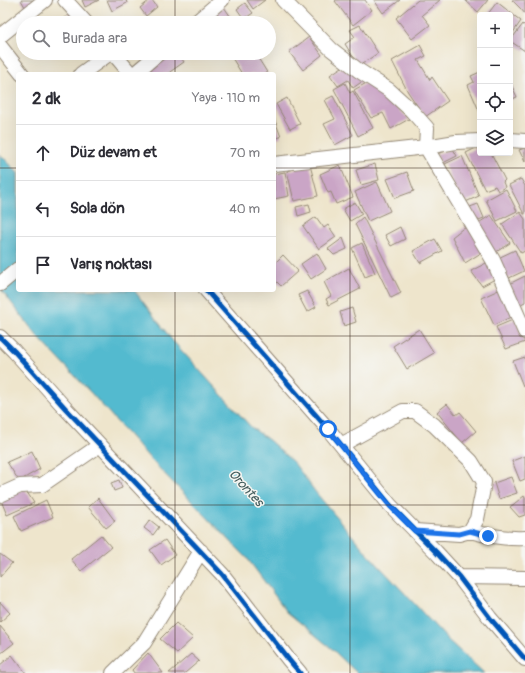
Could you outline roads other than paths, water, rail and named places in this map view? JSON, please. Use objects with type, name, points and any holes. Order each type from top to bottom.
[{"type":"street","points":[[25,16],[45,0]]},
{"type":"street","points":[[65,0],[80,16]]},
{"type":"street","points":[[203,16],[222,0]]},
{"type":"street","points":[[283,0],[331,49],[358,70],[389,90],[411,110],[427,128],[426,147],[493,260],[525,332]]},
{"type":"street","points":[[0,36],[16,23]]},
{"type":"street","points":[[0,46],[20,72]]},
{"type":"street","points":[[84,72],[100,60]]},
{"type":"street","points":[[120,60],[131,72]]},
{"type":"street","points":[[135,72],[150,60]]},
{"type":"street","points":[[513,140],[525,140]]},
{"type":"street","points":[[276,164],[426,147],[456,142],[477,141]]},
{"type":"street","points":[[0,284],[16,271]]},
{"type":"street","points":[[208,292],[323,423],[390,506],[459,577],[490,618],[525,659]]},
{"type":"street","points":[[0,337],[222,574],[300,673]]},
{"type":"street","points":[[340,445],[403,411],[415,411],[434,425],[471,461],[484,482],[477,519],[470,531]]},
{"type":"street","points":[[0,495],[20,486],[42,485],[100,445]]},
{"type":"street","points":[[415,531],[459,534],[470,531],[488,536],[525,538]]},
{"type":"street","points":[[113,673],[144,643],[201,551]]},
{"type":"street","points":[[459,577],[525,578]]},
{"type":"water","name":"Orontes","points":[[0,154],[16,171],[16,292],[136,292],[172,340],[251,427],[270,441],[294,463],[317,494],[367,553],[449,641],[484,673],[357,673],[331,648],[287,612],[247,558],[153,462],[38,337],[0,288]]}]
